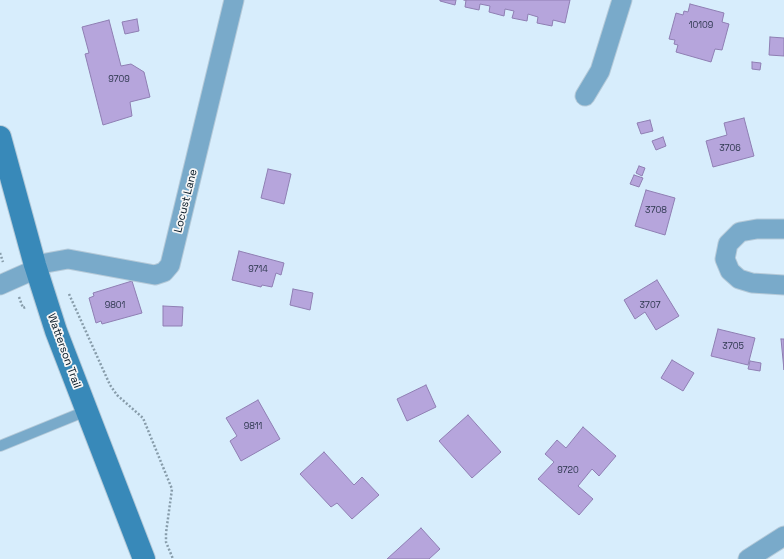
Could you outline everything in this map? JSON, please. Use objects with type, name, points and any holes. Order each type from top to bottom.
[{"type":"main road","name":"Watterson Trail","points":[[0,137],[36,267],[56,331],[144,559]]},
{"type":"street","name":"Locust Lane","points":[[0,285],[36,267],[68,259],[155,275],[164,272],[170,265],[234,0]]},
{"type":"street","points":[[585,96],[600,71],[622,0]]},
{"type":"street","points":[[784,228],[757,229],[740,232],[728,244],[725,259],[730,272],[739,279],[752,283],[784,285]]},
{"type":"street","points":[[748,559],[783,539]]},
{"type":"lane","points":[[0,446],[86,411]]},
{"type":"path","points":[[152,441],[172,489],[166,542],[173,559]]},
{"type":"building","points":[[440,0],[456,0],[455,5]]},
{"type":"building","points":[[466,0],[570,0],[565,23],[553,20],[552,26],[537,23],[538,17],[528,14],[527,21],[512,18],[514,11],[505,9],[504,16],[489,12],[490,6],[480,4],[479,10],[465,7]]},
{"type":"building","points":[[690,4],[724,13],[722,22],[729,24],[722,50],[715,49],[711,62],[676,52],[678,45],[674,44],[675,40],[669,39],[676,13],[683,15],[684,11],[688,12]]},
{"type":"building","points":[[137,19],[139,31],[125,34],[122,22]]},
{"type":"building","points":[[109,20],[121,66],[131,64],[144,72],[150,97],[130,102],[132,116],[103,125],[85,54],[89,53],[82,27]]},
{"type":"building","points":[[770,37],[784,38],[784,56],[769,55]]},
{"type":"building","points":[[752,62],[761,63],[760,70],[752,69]]},
{"type":"building","points":[[744,118],[754,156],[713,167],[706,141],[727,135],[724,123]]},
{"type":"building","points":[[650,120],[653,131],[641,134],[637,123]]},
{"type":"building","points":[[663,137],[666,146],[656,150],[652,141]]},
{"type":"building","points":[[639,166],[645,168],[642,176],[636,173]]},
{"type":"building","points":[[268,169],[291,174],[284,204],[261,198]]},
{"type":"building","points":[[634,175],[643,178],[639,187],[630,184]]},
{"type":"building","points":[[646,190],[675,198],[665,235],[635,226]]},
{"type":"building","points":[[239,251],[284,263],[281,275],[276,273],[272,287],[262,285],[261,287],[232,280]]},
{"type":"building","points":[[657,280],[679,316],[656,330],[645,312],[635,319],[624,300]]},
{"type":"building","points":[[132,281],[142,313],[102,324],[101,321],[96,323],[89,298],[94,296],[93,293]]},
{"type":"building","points":[[293,289],[313,293],[310,310],[290,305]]},
{"type":"building","points":[[163,306],[183,307],[182,326],[163,326]]},
{"type":"building","points":[[718,329],[755,338],[748,365],[711,356]]},
{"type":"building","points":[[781,339],[784,339],[784,370]]},
{"type":"building","points":[[672,360],[694,373],[683,391],[661,378]]},
{"type":"building","points":[[750,361],[761,363],[760,371],[748,369]]},
{"type":"building","points":[[426,385],[436,407],[407,421],[397,399]]},
{"type":"building","points":[[258,400],[280,439],[241,461],[230,441],[237,436],[226,418]]},
{"type":"building","points":[[468,415],[501,452],[472,478],[439,441]]},
{"type":"building","points":[[583,427],[616,456],[599,476],[592,469],[578,486],[593,499],[579,515],[538,479],[554,462],[545,454],[557,440],[566,448]]},
{"type":"building","points":[[324,452],[354,485],[362,477],[379,495],[352,519],[337,503],[331,507],[300,474]]},
{"type":"building","points":[[421,528],[440,549],[429,559],[387,559]]}]
